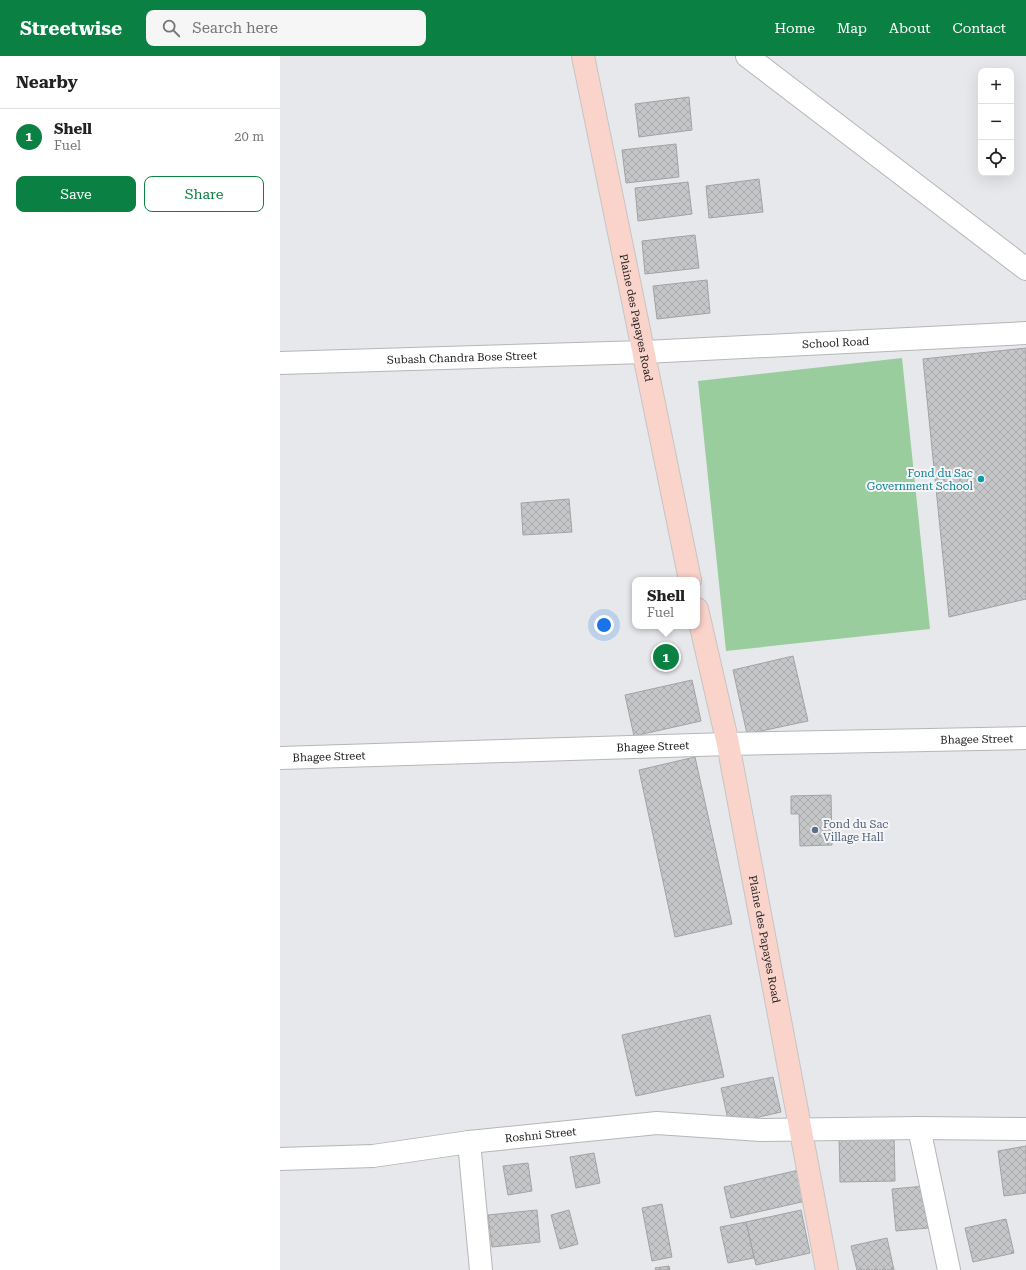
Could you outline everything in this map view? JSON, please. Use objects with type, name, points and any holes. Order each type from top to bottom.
[{"type":"main road","name":"Plaine des Papayes Road","points":[[583,56],[645,352],[689,577]]},
{"type":"main road","name":"Plaine des Papayes Road","points":[[700,622],[728,744],[827,1270]]},
{"type":"street","points":[[747,56],[1026,269]]},
{"type":"street","name":"School Road","points":[[645,352],[1026,333]]},
{"type":"street","name":"Subash Chandra Bose Street","points":[[280,363],[645,352]]},
{"type":"street","name":"Bhagee Street","points":[[280,758],[728,744],[1026,738]]},
{"type":"street","name":"Roshni Street","points":[[280,1158],[373,1156],[469,1142],[657,1123],[801,1130],[919,1128],[1026,1129]]},
{"type":"street","points":[[919,1128],[949,1270]]},
{"type":"street","points":[[469,1142],[482,1270]]},
{"type":"green space","points":[[902,358],[930,629],[726,651],[698,381]]},
{"type":"building","points":[[689,97],[692,130],[639,137],[635,104]]},
{"type":"building","points":[[676,144],[679,177],[626,183],[622,150]]},
{"type":"building","points":[[759,179],[763,212],[709,218],[706,186]]},
{"type":"building","points":[[688,182],[692,214],[638,221],[635,188]]},
{"type":"building","points":[[695,235],[699,268],[645,274],[642,241]]},
{"type":"building","points":[[707,280],[710,313],[657,319],[653,286]]},
{"type":"building","name":"Fond du Sac Government School","points":[[1026,348],[1026,599],[949,617],[923,359]]},
{"type":"building","points":[[569,499],[572,532],[523,535],[521,503]]},
{"type":"building","points":[[793,656],[808,721],[747,734],[733,670]]},
{"type":"building","points":[[692,680],[701,721],[634,736],[625,695]]},
{"type":"building","points":[[695,757],[732,924],[675,937],[639,770]]},
{"type":"building","name":"Fond du Sac Village Hall","points":[[831,795],[832,845],[800,846],[799,814],[791,814],[791,796]]},
{"type":"building","points":[[710,1015],[724,1077],[636,1096],[622,1035]]},
{"type":"building","points":[[773,1077],[781,1112],[729,1124],[721,1088]]},
{"type":"building","points":[[894,1135],[895,1181],[840,1182],[839,1136]]},
{"type":"building","points":[[1026,1146],[1026,1193],[1004,1196],[998,1151]]},
{"type":"building","points":[[594,1153],[600,1183],[576,1188],[570,1157]]},
{"type":"building","points":[[528,1163],[532,1191],[508,1195],[503,1166]]},
{"type":"building","points":[[799,1170],[806,1201],[731,1218],[724,1187]]},
{"type":"building","points":[[925,1186],[928,1228],[896,1231],[892,1189]]},
{"type":"building","points":[[662,1204],[672,1257],[652,1261],[642,1208]]},
{"type":"building","points":[[537,1210],[540,1242],[492,1247],[488,1215]]},
{"type":"building","points":[[569,1210],[578,1244],[560,1249],[551,1215]]},
{"type":"building","points":[[801,1210],[810,1253],[756,1265],[746,1222]]},
{"type":"building","points":[[1006,1219],[1014,1253],[973,1262],[965,1228]]},
{"type":"building","points":[[746,1222],[754,1258],[728,1263],[720,1227]]},
{"type":"building","points":[[887,1238],[894,1270],[857,1270],[851,1246]]},
{"type":"building","points":[[669,1266],[670,1270],[656,1270],[655,1268]]},
{"type":"place","name":"Fond du Sac Government School","points":[[981,479]]},
{"type":"place","name":"Shell","points":[[666,657]]},
{"type":"place","name":"Fond du Sac Village Hall","points":[[815,830]]}]
